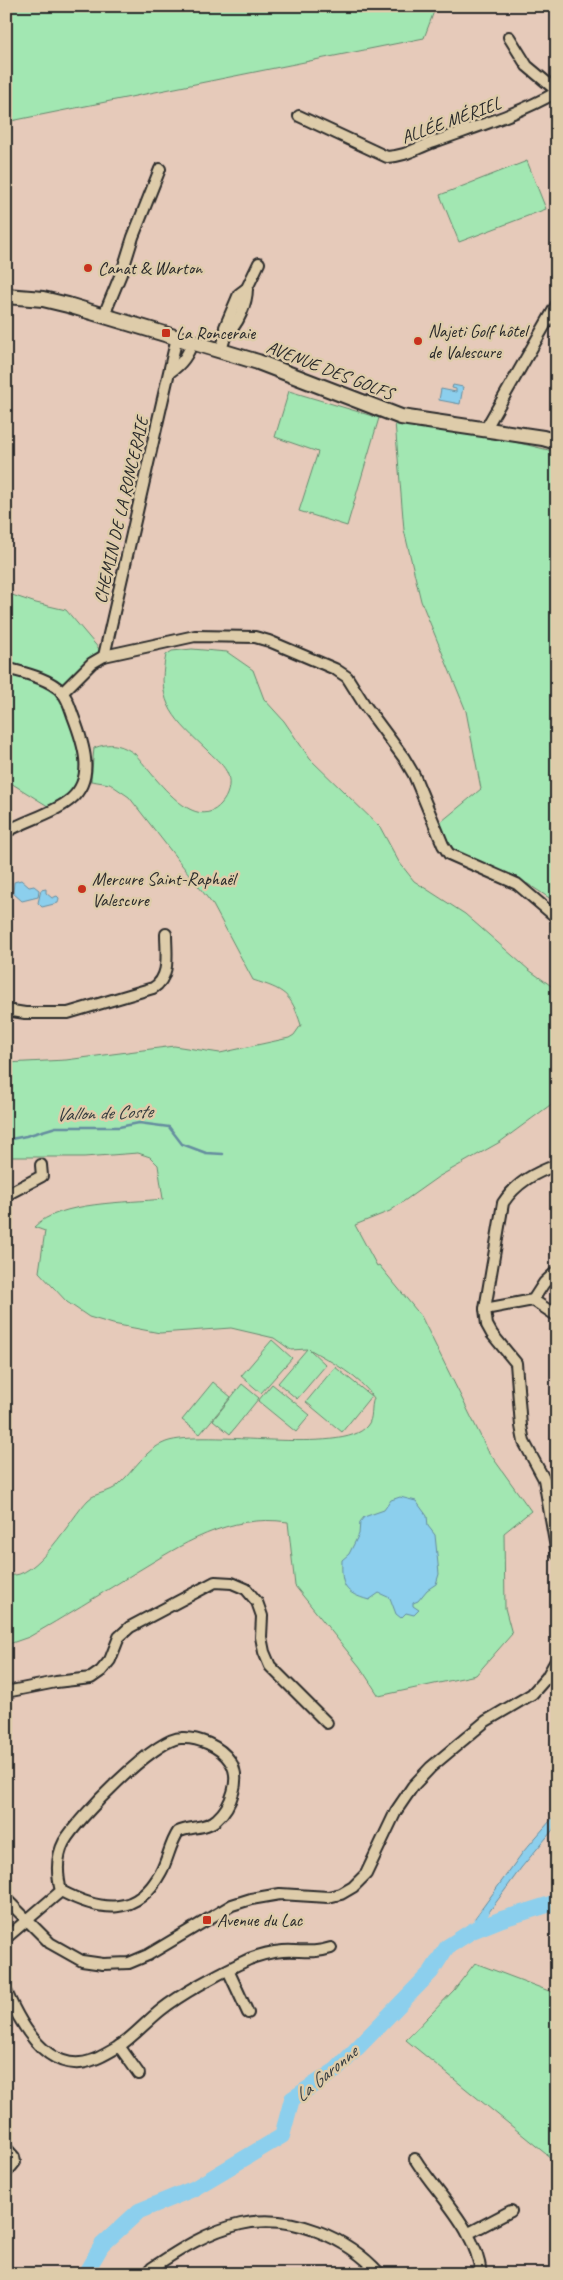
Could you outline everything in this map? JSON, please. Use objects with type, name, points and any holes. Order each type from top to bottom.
[{"type":"main road","name":"AVENUE DES GOLFS","points":[[6,296],[43,299],[221,350],[401,417],[543,438],[557,442]]},
{"type":"street","points":[[509,37],[527,66],[557,92]]},
{"type":"street","name":"ALLÉE MÉRIEL","points":[[299,116],[386,157],[402,156],[432,142],[482,126],[529,107],[557,92]]},
{"type":"street","points":[[104,315],[160,169]]},
{"type":"street","points":[[221,350],[226,334],[233,330],[247,297],[247,288],[259,263]]},
{"type":"street","points":[[485,430],[557,304]]},
{"type":"street","name":"CHEMIN DE LA RONCERAIE","points":[[104,656],[177,337]]},
{"type":"street","points":[[170,372],[180,365],[189,353],[193,342]]},
{"type":"street","points":[[62,692],[92,663],[104,656],[194,636],[255,637],[336,669],[347,677],[364,704],[404,758],[414,775],[442,845],[449,854],[517,884],[557,918]]},
{"type":"street","points":[[6,668],[53,684],[62,692],[77,726],[86,768],[84,780],[71,799],[6,832]]},
{"type":"street","points":[[6,1010],[25,1013],[68,1013],[153,988],[161,983],[166,972],[166,934]]},
{"type":"street","points":[[6,1195],[42,1176],[41,1165]]},
{"type":"street","points":[[557,1165],[526,1178],[513,1188],[503,1203],[485,1309],[487,1325],[492,1334],[516,1363],[524,1442],[544,1479],[557,1554]]},
{"type":"street","points":[[533,1300],[544,1283],[557,1271]]},
{"type":"street","points":[[485,1309],[533,1300],[557,1316]]},
{"type":"street","points":[[6,1692],[56,1682],[91,1678],[101,1671],[110,1660],[119,1637],[130,1627],[215,1582],[232,1583],[246,1589],[257,1602],[262,1616],[261,1637],[264,1652],[270,1666],[327,1723]]},
{"type":"street","points":[[6,1899],[50,1943],[82,1961],[103,1964],[129,1963],[148,1955],[232,1905],[251,1899],[280,1894],[328,1896],[348,1891],[366,1874],[396,1811],[413,1786],[430,1767],[486,1721],[532,1694],[540,1687],[555,1663]]},
{"type":"street","points":[[178,1738],[197,1739],[214,1747],[230,1761],[234,1773],[234,1793],[225,1810],[216,1821],[178,1832],[161,1872],[150,1888],[134,1902],[118,1907],[99,1906],[61,1891],[58,1861],[63,1843],[78,1823],[145,1756],[163,1743],[178,1738]]},
{"type":"street","points":[[6,1938],[61,1891]]},
{"type":"street","points":[[6,1991],[22,2026],[53,2056],[65,2062],[78,2063],[94,2060],[119,2046],[162,2009],[228,1970],[257,1956],[282,1951],[317,1952],[331,1948]]},
{"type":"street","points":[[228,1970],[248,2013]]},
{"type":"street","points":[[119,2046],[139,2074]]},
{"type":"street","points":[[6,2148],[14,2156],[15,2162],[6,2173]]},
{"type":"street","points":[[415,2158],[469,2233],[479,2257],[481,2274]]},
{"type":"street","points":[[469,2233],[511,2211]]},
{"type":"street","points":[[147,2274],[152,2268],[201,2238],[241,2224],[267,2222],[315,2230],[333,2238],[368,2261],[380,2274]]},
{"type":"green space","points":[[6,6],[436,6],[424,38],[6,122]]},
{"type":"green space","points":[[527,161],[546,209],[459,242],[440,195]]},
{"type":"green space","points":[[289,391],[379,418],[347,526],[299,511],[318,452],[275,437]]},
{"type":"green space","points":[[396,414],[557,452],[557,903],[528,884],[455,858],[436,826],[481,789],[466,711],[421,601],[404,530],[395,422]]},
{"type":"green space","points":[[6,593],[66,610],[100,650],[95,658],[70,677],[61,700],[70,718],[77,744],[79,757],[78,780],[75,789],[51,808],[6,780]]},
{"type":"green space","points":[[192,649],[227,652],[253,670],[264,699],[284,721],[310,759],[380,827],[399,862],[414,881],[465,914],[529,970],[557,990],[557,1100],[500,1142],[438,1177],[390,1211],[355,1225],[377,1266],[379,1265],[421,1316],[488,1451],[531,1511],[504,1533],[505,1608],[512,1634],[476,1675],[379,1696],[360,1667],[295,1586],[288,1522],[266,1520],[226,1527],[188,1542],[29,1637],[6,1645],[6,1579],[8,1575],[19,1574],[42,1558],[91,1497],[115,1488],[146,1455],[159,1445],[185,1439],[210,1438],[303,1441],[331,1439],[353,1435],[367,1426],[371,1416],[374,1398],[368,1390],[344,1370],[309,1349],[326,1365],[297,1399],[278,1383],[307,1349],[291,1350],[274,1338],[231,1328],[160,1333],[113,1324],[89,1317],[67,1302],[39,1272],[45,1231],[34,1227],[45,1218],[60,1212],[95,1205],[163,1199],[158,1165],[150,1157],[138,1153],[84,1157],[6,1157],[6,1063],[66,1060],[174,1046],[220,1053],[289,1038],[294,1035],[301,1025],[294,1006],[285,994],[253,980],[213,905],[129,797],[110,784],[91,781],[94,748],[115,745],[135,754],[162,786],[186,807],[198,812],[210,812],[221,804],[229,786],[227,772],[178,720],[166,699],[163,687],[166,655],[172,651]]},
{"type":"green space","points":[[272,1340],[292,1358],[261,1393],[241,1376]]},
{"type":"green space","points":[[335,1367],[371,1396],[342,1432],[306,1402]]},
{"type":"green space","points":[[213,1382],[231,1397],[200,1434],[182,1420]]},
{"type":"green space","points":[[242,1384],[259,1398],[230,1434],[213,1420]]},
{"type":"green space","points":[[272,1384],[310,1415],[296,1432],[258,1401]]},
{"type":"green space","points":[[475,1963],[557,1994],[557,2163],[406,2040],[454,1990]]},
{"type":"water","points":[[453,385],[463,387],[460,404],[439,400],[441,389],[456,392],[456,389],[452,388]]},
{"type":"water","points":[[21,880],[29,887],[34,886],[39,890],[38,897],[22,901],[13,893],[14,882]]},
{"type":"water","points":[[46,889],[46,893],[52,898],[57,896],[59,898],[58,903],[42,907],[38,903],[41,890]]},
{"type":"water","points":[[400,1497],[416,1501],[427,1516],[428,1526],[435,1535],[439,1574],[436,1584],[427,1590],[418,1601],[413,1603],[413,1606],[419,1610],[414,1615],[406,1613],[401,1618],[396,1614],[390,1598],[379,1593],[369,1600],[354,1594],[346,1587],[342,1576],[342,1560],[349,1554],[359,1534],[360,1522],[364,1517],[384,1510],[391,1500]]},
{"type":"water","points":[[557,1813],[557,1825],[521,1868],[481,1923],[475,1918],[523,1852]]},
{"type":"waterway","name":"Vallon de Coste","points":[[6,1140],[56,1127],[119,1127],[139,1123],[169,1127],[182,1144],[206,1153],[223,1154]]},
{"type":"waterway","name":"La Garonne","points":[[85,2274],[102,2245],[139,2211],[193,2189],[282,2136],[292,2099],[336,2070],[431,1972],[447,1947],[472,1931],[502,1919],[557,1902]]},
{"type":"waterway","points":[[472,1931],[485,1912]]},
{"type":"place","name":"Canat & Warton","points":[[88,268]]},
{"type":"place","name":"La Ronceraie","points":[[166,333]]},
{"type":"place","name":"Najeti Golf hôtel de Valescure","points":[[418,341]]},
{"type":"place","name":"Mercure Saint-Raphaël Valescure","points":[[82,889]]},
{"type":"place","name":"Avenue du Lac","points":[[207,1920]]}]
